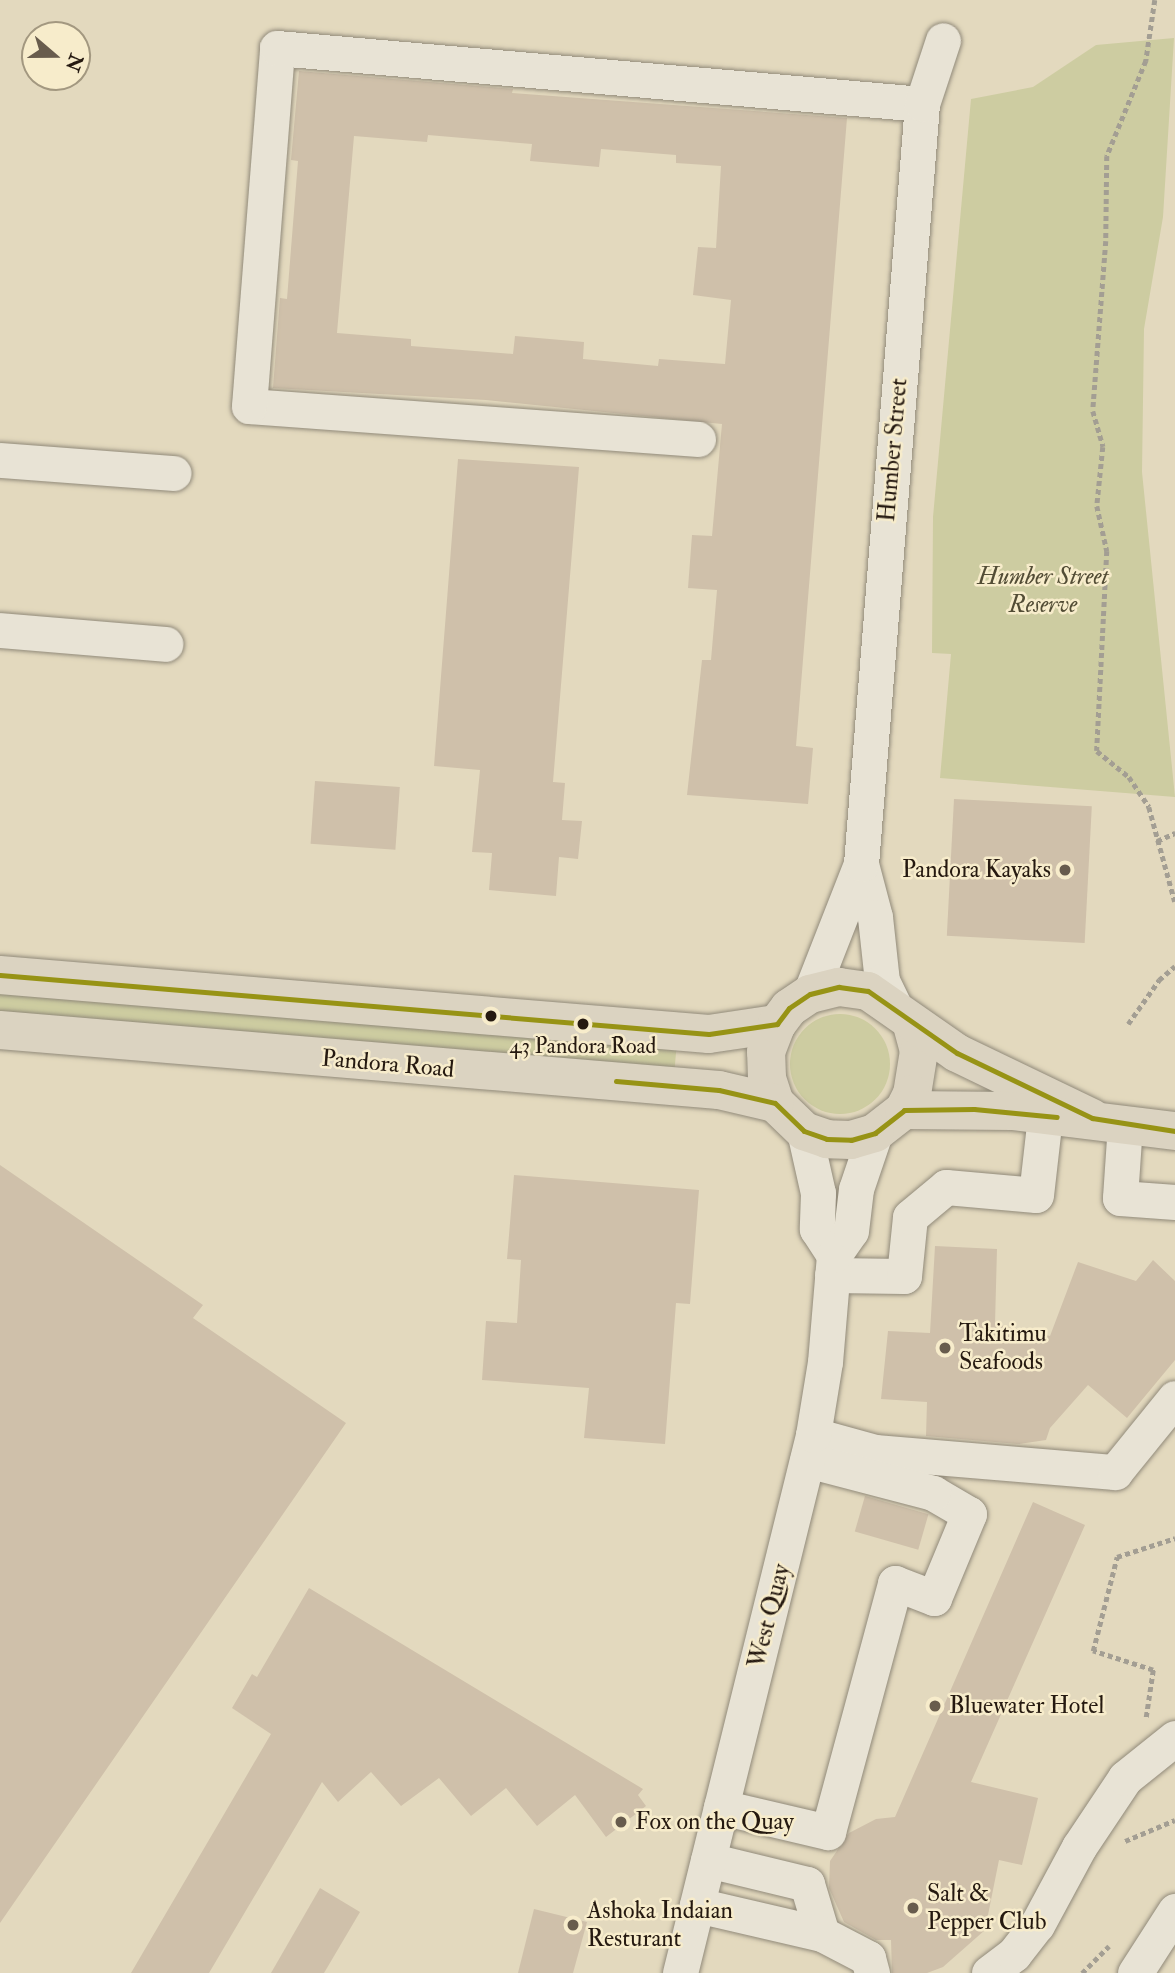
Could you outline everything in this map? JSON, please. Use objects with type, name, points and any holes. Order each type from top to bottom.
[{"type":"main road","points":[[0,975],[709,1034],[777,1024]]},
{"type":"main road","points":[[1108,1121],[968,1058],[868,991],[839,987],[810,994],[789,1008],[777,1024],[766,1052],[767,1078],[775,1102],[804,1131],[827,1139],[852,1140],[890,1122],[974,1109],[1108,1121],[1175,1131]]},
{"type":"main road","points":[[890,1122],[918,1077],[919,1051],[903,1016]]},
{"type":"main road","name":"Pandora Road","points":[[0,1030],[719,1090],[775,1102]]},
{"type":"street","name":"Humber Street","points":[[810,994],[861,864],[922,104],[943,40]]},
{"type":"street","points":[[698,439],[249,406],[277,48],[922,104]]},
{"type":"street","points":[[0,460],[174,473]]},
{"type":"street","points":[[0,630],[165,644]]},
{"type":"street","name":"Humber Street","points":[[861,864],[875,917],[882,981],[903,1016]]},
{"type":"street","points":[[804,1131],[818,1193],[817,1229],[833,1265],[904,1276],[910,1217],[946,1187],[1036,1195],[1045,1116]]},
{"type":"street","points":[[1108,1121],[1119,1198],[1175,1202]]},
{"type":"street","name":"West Quay","points":[[680,1973],[810,1447],[833,1265],[851,1231],[856,1189],[890,1122]]},
{"type":"street","points":[[810,1447],[1115,1472],[1175,1398]]},
{"type":"street","points":[[721,1807],[828,1832],[895,1583],[934,1598],[969,1514],[933,1493],[810,1447]]},
{"type":"street","points":[[989,1973],[1014,1954],[1037,1925],[1079,1847],[1160,1729]]},
{"type":"street","points":[[708,1860],[807,1884],[822,1934]]},
{"type":"street","points":[[697,1905],[822,1934],[868,1958],[872,1973]]},
{"type":"street","points":[[1135,1973],[1171,1921]]},
{"type":"path","points":[[1155,0],[1146,61],[1107,156],[1106,241],[1093,411],[1103,447],[1097,506],[1107,551],[1097,751],[1129,777],[1149,807],[1175,902]]},
{"type":"path","points":[[1157,841],[1175,833]]},
{"type":"path","points":[[1128,1024],[1175,966]]},
{"type":"path","points":[[1160,1729],[1153,1670],[1094,1651],[1117,1557],[1175,1538]]},
{"type":"green space","name":"Humber Street Reserve","points":[[1174,38],[1163,217],[1144,329],[1142,472],[1175,797],[940,778],[951,654],[932,653],[933,517],[971,99],[1033,87],[1096,45]]},
{"type":"green space","points":[[0,989],[676,1048],[674,1075],[0,1016]]},
{"type":"green space","points":[[840,1014],[859,1018],[875,1029],[886,1045],[890,1064],[886,1083],[875,1099],[859,1110],[840,1114],[821,1110],[805,1099],[794,1083],[790,1064],[794,1045],[805,1029],[821,1018]]},
{"type":"building","points":[[299,71],[513,89],[512,93],[847,118],[796,746],[813,748],[808,804],[687,795],[702,660],[711,660],[717,590],[688,588],[692,535],[712,536],[722,424],[486,400],[273,388],[280,298],[287,299],[298,161],[291,160]],"holes":[[[428,135],[532,144],[530,161],[599,167],[601,149],[676,155],[676,163],[721,166],[716,248],[698,247],[693,295],[731,300],[725,364],[659,359],[658,366],[583,359],[584,342],[515,336],[513,354],[411,346],[411,339],[337,333],[354,136],[427,142]]]},
{"type":"building","points":[[458,459],[579,467],[553,782],[565,783],[562,820],[582,821],[578,859],[559,857],[556,896],[489,890],[492,853],[472,852],[480,770],[434,766]]},
{"type":"building","points":[[315,781],[400,787],[395,850],[311,844]]},
{"type":"building","points":[[954,799],[1092,806],[1085,943],[947,936]]},
{"type":"building","points":[[0,1165],[203,1305],[193,1318],[346,1423],[0,1923]]},
{"type":"building","points":[[514,1175],[699,1190],[690,1304],[676,1303],[665,1444],[584,1438],[589,1388],[482,1380],[486,1321],[517,1323],[521,1260],[507,1259]]},
{"type":"building","points":[[935,1246],[997,1249],[995,1324],[1050,1336],[1078,1262],[1136,1281],[1153,1260],[1175,1281],[1175,1360],[1127,1418],[1088,1385],[1050,1428],[1046,1440],[1019,1444],[926,1436],[927,1402],[881,1399],[888,1331],[930,1333]]},
{"type":"building","points":[[865,1496],[928,1514],[918,1550],[855,1532]]},
{"type":"building","points":[[1033,1502],[1085,1525],[971,1782],[1038,1798],[1022,1865],[999,1860],[985,1930],[943,1967],[927,1973],[892,1973],[891,1940],[876,1940],[844,1922],[829,1888],[830,1861],[849,1833],[876,1819],[895,1817]]},
{"type":"building","points":[[309,1588],[643,1789],[638,1795],[646,1806],[606,1837],[575,1795],[537,1826],[506,1788],[471,1816],[439,1778],[401,1806],[371,1772],[338,1802],[322,1782],[209,1973],[131,1973],[271,1734],[232,1708],[252,1674],[257,1677]]},
{"type":"building","points":[[320,1888],[360,1912],[324,1973],[271,1973]]},
{"type":"building","points":[[534,1909],[587,1922],[573,1973],[518,1973]]},
{"type":"transit line","points":[[0,975],[709,1034],[777,1024]]},
{"type":"transit line","points":[[777,1024],[789,1008],[810,994],[839,987],[868,991],[957,1053],[1092,1118],[1175,1131]]},
{"type":"transit line","points":[[616,1081],[719,1090],[775,1103]]},
{"type":"transit line","points":[[775,1103],[804,1131],[827,1139],[851,1140],[875,1133],[904,1110],[974,1109],[1057,1117]]},
{"type":"place","name":"Pandora Kayaks","points":[[1065,870]]},
{"type":"place","name":"43 Pandora Road","points":[[583,1024]]},
{"type":"place","name":"Takitimu Seafoods","points":[[945,1348]]},
{"type":"place","name":"Bluewater Hotel","points":[[935,1706]]},
{"type":"place","name":"Fox on the Quay","points":[[621,1822]]},
{"type":"place","name":"Salt & Pepper Club","points":[[913,1908]]},
{"type":"place","name":"Ashoka Indaian Resturant","points":[[573,1925]]}]
